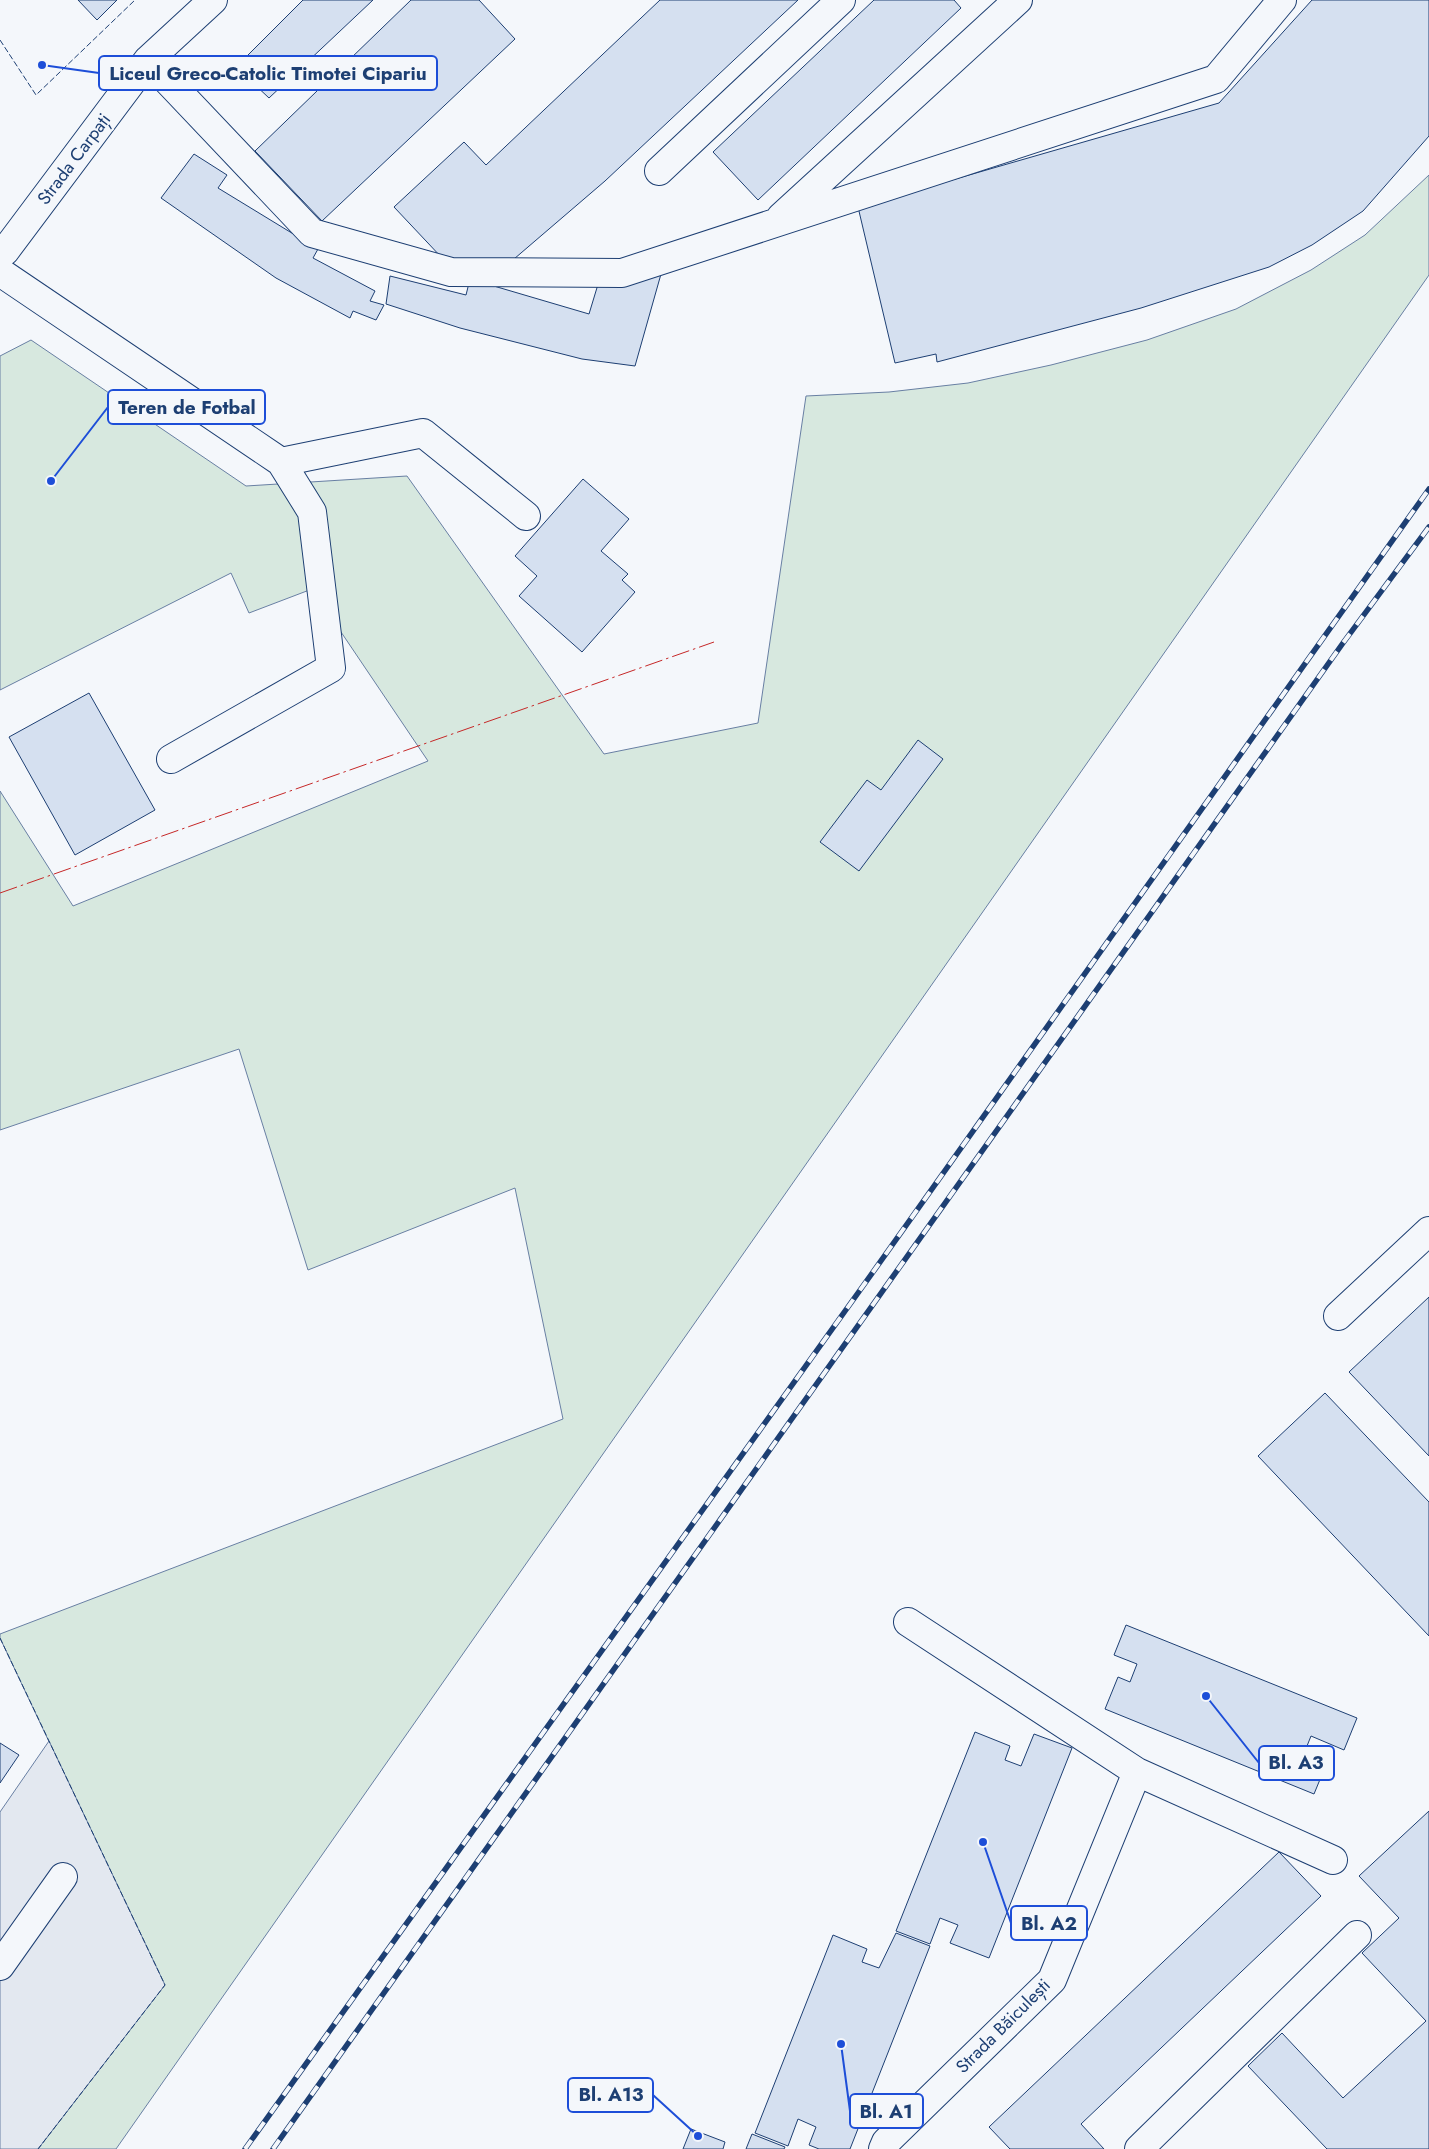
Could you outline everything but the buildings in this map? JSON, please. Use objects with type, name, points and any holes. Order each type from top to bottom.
[{"type":"street","name":"Strada Carpați","points":[[0,255],[5,251],[148,60],[213,0]]},
{"type":"street","points":[[659,171],[841,0]]},
{"type":"street","points":[[148,60],[312,233],[451,272],[622,273],[1216,79],[1282,0]]},
{"type":"street","points":[[775,223],[1012,2]]},
{"type":"street","points":[[0,272],[281,462],[312,512],[332,668],[171,759]]},
{"type":"street","points":[[281,462],[423,433],[526,516]]},
{"type":"street","points":[[1338,1316],[1429,1231]]},
{"type":"street","points":[[908,1622],[1137,1772],[1333,1860]]},
{"type":"street","name":"Strada Băiculești","points":[[883,2149],[886,2142],[1052,1980],[1137,1772]]},
{"type":"street","points":[[0,1966],[62,1877]]},
{"type":"street","points":[[1139,2149],[1356,1935]]},
{"type":"shaded area","points":[[1429,175],[1429,275],[116,2149],[38,2149],[164,1985],[0,1638],[0,1634],[563,1419],[515,1188],[308,1270],[239,1049],[0,1130],[0,791],[73,906],[428,761],[312,589],[249,613],[231,573],[0,690],[0,356],[31,340],[246,486],[407,476],[604,754],[758,723],[806,396],[889,392],[968,383],[1051,365],[1147,340],[1236,309],[1311,270],[1365,235]]},
{"type":"shaded area","points":[[49,1741],[165,1985],[38,2149],[0,2149],[0,1812]]},
{"type":"railway","points":[[245,2149],[873,1272],[1429,489]]},
{"type":"railway","points":[[273,2149],[1343,643],[1429,527]]},
{"type":"fence","points":[[0,40],[36,95],[135,0]]},
{"type":"fence","points":[[0,1638],[165,1985],[38,2149]]},
{"type":"power","points":[[0,893],[714,642]]},
{"type":"place","name":"Liceul Greco-Catolic Timotei Cipariu","points":[[42,65]]},
{"type":"place","name":"Teren de Fotbal","points":[[51,481]]},
{"type":"place","name":"Bl. A3","points":[[1206,1696]]},
{"type":"place","name":"Bl. A2","points":[[983,1842]]},
{"type":"place","name":"Bl. A1","points":[[841,2044]]},
{"type":"place","name":"Bl. A13","points":[[698,2136]]}]
